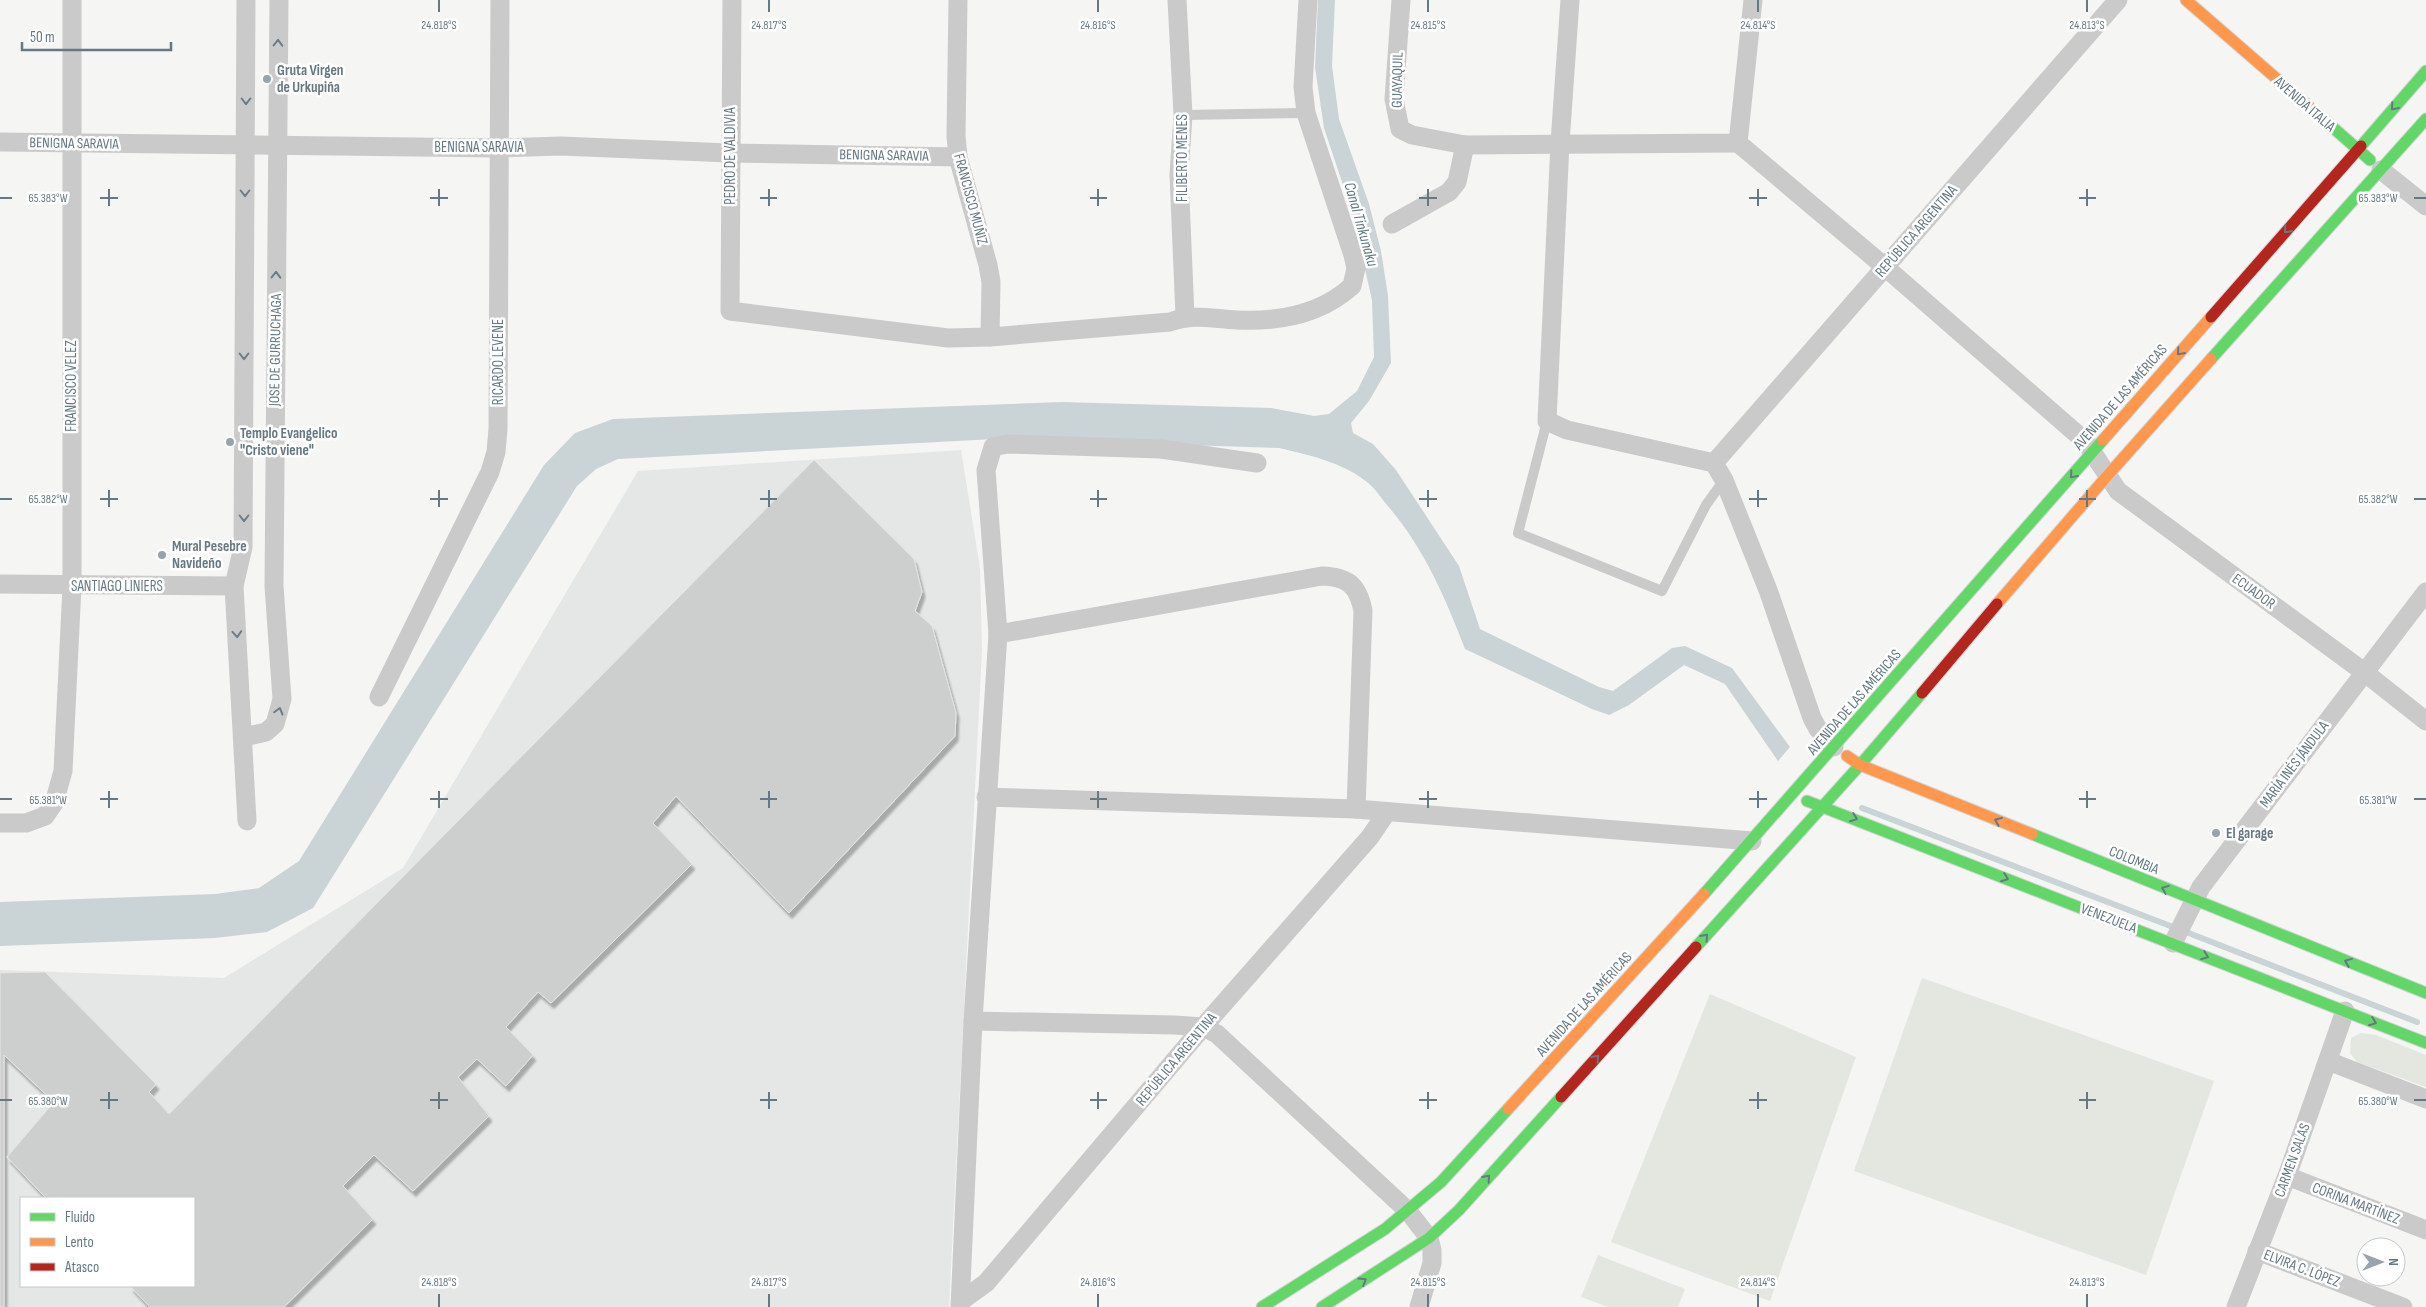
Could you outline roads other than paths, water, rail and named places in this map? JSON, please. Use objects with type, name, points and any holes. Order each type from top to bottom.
[{"type":"main road","name":"AVENIDA ITALIA","points":[[2186,0],[2381,170]]},
{"type":"main road","name":"AVENIDA DE LAS AMÉRICAS","points":[[1262,1307],[1384,1229],[1441,1182],[1752,841],[2426,71]]},
{"type":"main road","points":[[1322,1307],[1429,1238],[1459,1210],[1860,765],[2108,475],[2426,119]]},
{"type":"main road","name":"COLOMBIA","points":[[1834,747],[1860,765],[2426,993]]},
{"type":"main road","name":"VENEZUELA","points":[[1791,796],[1823,806],[2345,1011],[2424,1037]]},
{"type":"street","name":"FRANCISCO VELEZ","points":[[0,823],[26,823],[44,816],[54,803],[63,771],[72,586],[72,0]]},
{"type":"street","name":"JOSE DE GURRUCHAGA","points":[[246,0],[243,547],[234,586],[244,737],[247,822]]},
{"type":"street","name":"JOSE DE GURRUCHAGA","points":[[244,737],[266,732],[275,724],[282,699],[274,586],[279,0]]},
{"type":"street","name":"RICARDO LEVENE","points":[[379,697],[490,472],[496,452],[498,429],[500,0]]},
{"type":"street","name":"PEDRO DE VALDIVIA","points":[[732,0],[729,153],[730,311],[948,338],[990,337]]},
{"type":"street","name":"FRANCISCO MUÑIZ","points":[[958,0],[956,136],[958,157],[991,282],[990,337]]},
{"type":"street","name":"FILIBERTO MENES","points":[[1176,0],[1183,115],[1179,175],[1185,316]]},
{"type":"street","points":[[990,337],[1170,322],[1185,316],[1238,320],[1286,317],[1308,313],[1326,305],[1352,286],[1356,268],[1353,255],[1306,113],[1303,87],[1308,0]]},
{"type":"street","name":"GUAYAQUIL","points":[[1401,0],[1394,99],[1400,129],[1412,135],[1465,145]]},
{"type":"street","points":[[1570,0],[1560,143],[1547,421],[1566,430],[1714,463],[1724,480],[1768,590],[1812,718],[1818,729],[1834,747]]},
{"type":"street","points":[[1392,224],[1450,192],[1457,182],[1465,145],[1738,142],[1752,0]]},
{"type":"street","name":"REPÚBLICA ARGENTINA","points":[[1714,463],[2118,0]]},
{"type":"street","name":"BENIGNA SARAVIA","points":[[0,142],[498,148],[561,146],[729,153],[958,157]]},
{"type":"street","name":"ECUADOR","points":[[1738,142],[1885,266],[2085,441],[2118,491],[2364,672],[2426,721]]},
{"type":"street","name":"AVENIDA ITALIA","points":[[2381,170],[2426,206]]},
{"type":"street","points":[[960,1304],[973,1021],[998,634],[986,470],[993,447],[1007,444],[1161,449],[1257,463]]},
{"type":"street","points":[[998,634],[1322,576],[1334,576],[1349,581],[1360,597],[1363,611],[1356,808]]},
{"type":"street","name":"SANTIAGO LINIERS","points":[[0,584],[234,586]]},
{"type":"street","name":"MARÍA INÉS JÁNDULA","points":[[2172,943],[2192,900],[2426,592]]},
{"type":"street","points":[[986,797],[1356,808],[1752,841]]},
{"type":"street","name":"REPÚBLICA ARGENTINA","points":[[960,1304],[986,1283],[1202,1027],[1370,837],[1387,812]]},
{"type":"street","name":"CARMEN SALAS","points":[[2236,1307],[2287,1176],[2345,1011]]},
{"type":"street","points":[[973,1021],[1202,1027],[1226,1040],[1408,1211],[1429,1238],[1432,1263],[1419,1307]]},
{"type":"street","points":[[2328,1061],[2426,1099]]},
{"type":"street","name":"CORINA MARTÍNEZ","points":[[2287,1176],[2426,1230]]},
{"type":"street","name":"ELVIRA C. LÓPEZ","points":[[2257,1251],[2403,1307]]},
{"type":"lane","points":[[1183,115],[1306,113]]},
{"type":"lane","points":[[1547,421],[1518,532],[1662,591],[1706,504],[1724,480]]},
{"type":"water","name":"Canal Tinkunaku","points":[[1318,0],[1335,0],[1332,66],[1339,119],[1369,204],[1381,251],[1388,296],[1391,363],[1369,401],[1351,423],[1353,433],[1373,444],[1396,470],[1459,566],[1480,629],[1599,687],[1613,691],[1672,648],[1685,646],[1732,668],[1790,747],[1778,761],[1725,684],[1684,665],[1629,705],[1609,715],[1592,709],[1465,649],[1450,611],[1423,556],[1400,521],[1375,490],[1367,482],[1347,469],[1302,453],[1279,448],[995,439],[618,459],[596,469],[577,486],[313,908],[267,932],[215,938],[0,946],[0,902],[215,894],[259,888],[299,861],[544,465],[575,433],[613,419],[1062,402],[1271,408],[1314,416],[1329,414],[1357,391],[1374,357],[1372,300],[1352,212],[1324,128],[1315,67]]},
{"type":"waterway","points":[[1862,808],[2173,927]]},
{"type":"waterway","points":[[2186,932],[2417,1022]]},
{"type":"place","name":"Gruta Virgen de Urkupiña","points":[[267,79]]},
{"type":"place","name":"Templo Evangelico \"Cristo viene\"","points":[[230,442]]},
{"type":"place","name":"Mural Pesebre Navideño","points":[[162,555]]},
{"type":"place","name":"El garage","points":[[2216,833]]}]
